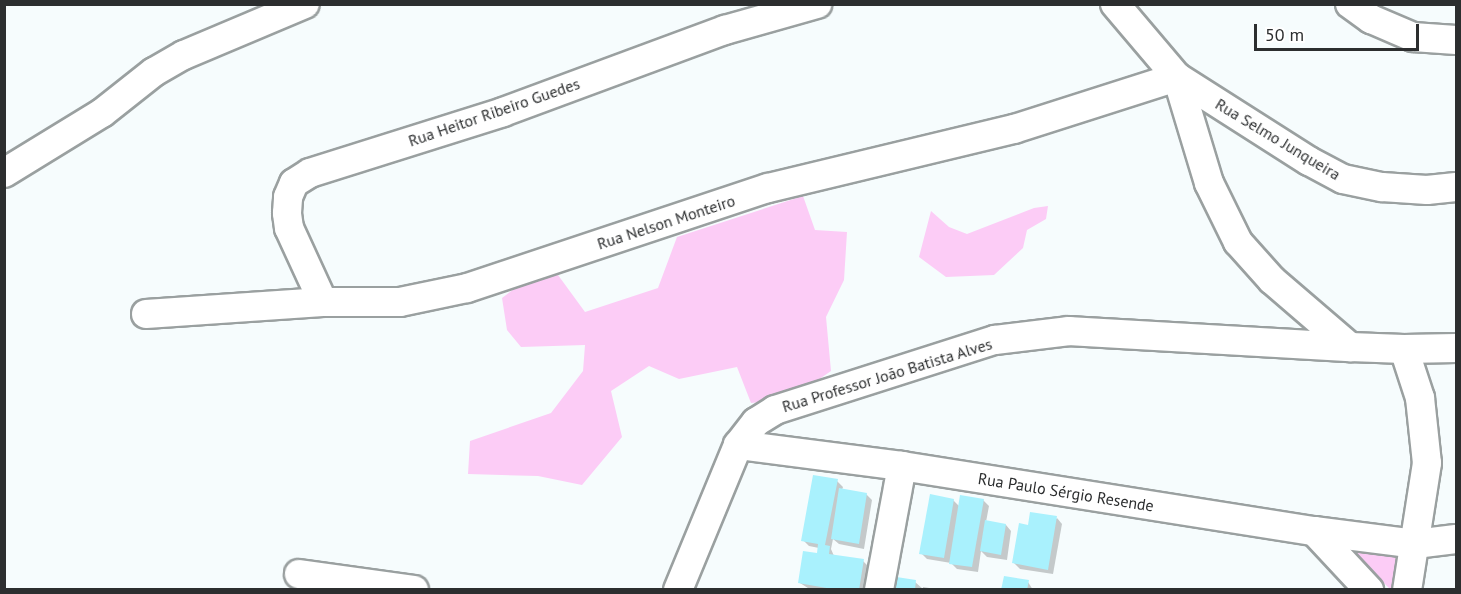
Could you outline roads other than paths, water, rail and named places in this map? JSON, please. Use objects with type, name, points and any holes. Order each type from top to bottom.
[{"type":"street","points":[[4,173],[102,113],[154,72],[184,55],[305,4]]},
{"type":"street","name":"Rua Heitor Ribeiro Guedes","points":[[323,302],[289,228],[287,213],[288,197],[294,183],[310,173],[503,112],[725,30],[817,4]]},
{"type":"street","points":[[1115,4],[1177,77],[1209,183],[1238,242],[1272,280],[1350,347]]},
{"type":"street","points":[[1350,4],[1371,19],[1413,37],[1456,40]]},
{"type":"street","name":"Rua Nelson Monteiro","points":[[146,314],[323,302],[400,302],[467,288],[768,188],[1014,129],[1177,77]]},
{"type":"street","name":"Rua Selmo Junqueira","points":[[1177,77],[1309,161],[1343,179],[1427,190],[1456,187]]},
{"type":"street","name":"Rua Professor João Batista Alves","points":[[678,590],[738,445],[756,422],[775,410],[995,340],[1069,331],[1350,347],[1456,348]]},
{"type":"street","points":[[1404,349],[1420,398],[1427,463],[1407,590]]},
{"type":"street","name":"Rua Paulo Sérgio Resende","points":[[738,445],[902,466],[1314,531],[1415,544],[1456,539]]},
{"type":"street","points":[[879,590],[902,466]]},
{"type":"street","points":[[1314,531],[1369,590]]},
{"type":"street","points":[[299,574],[414,590]]}]
